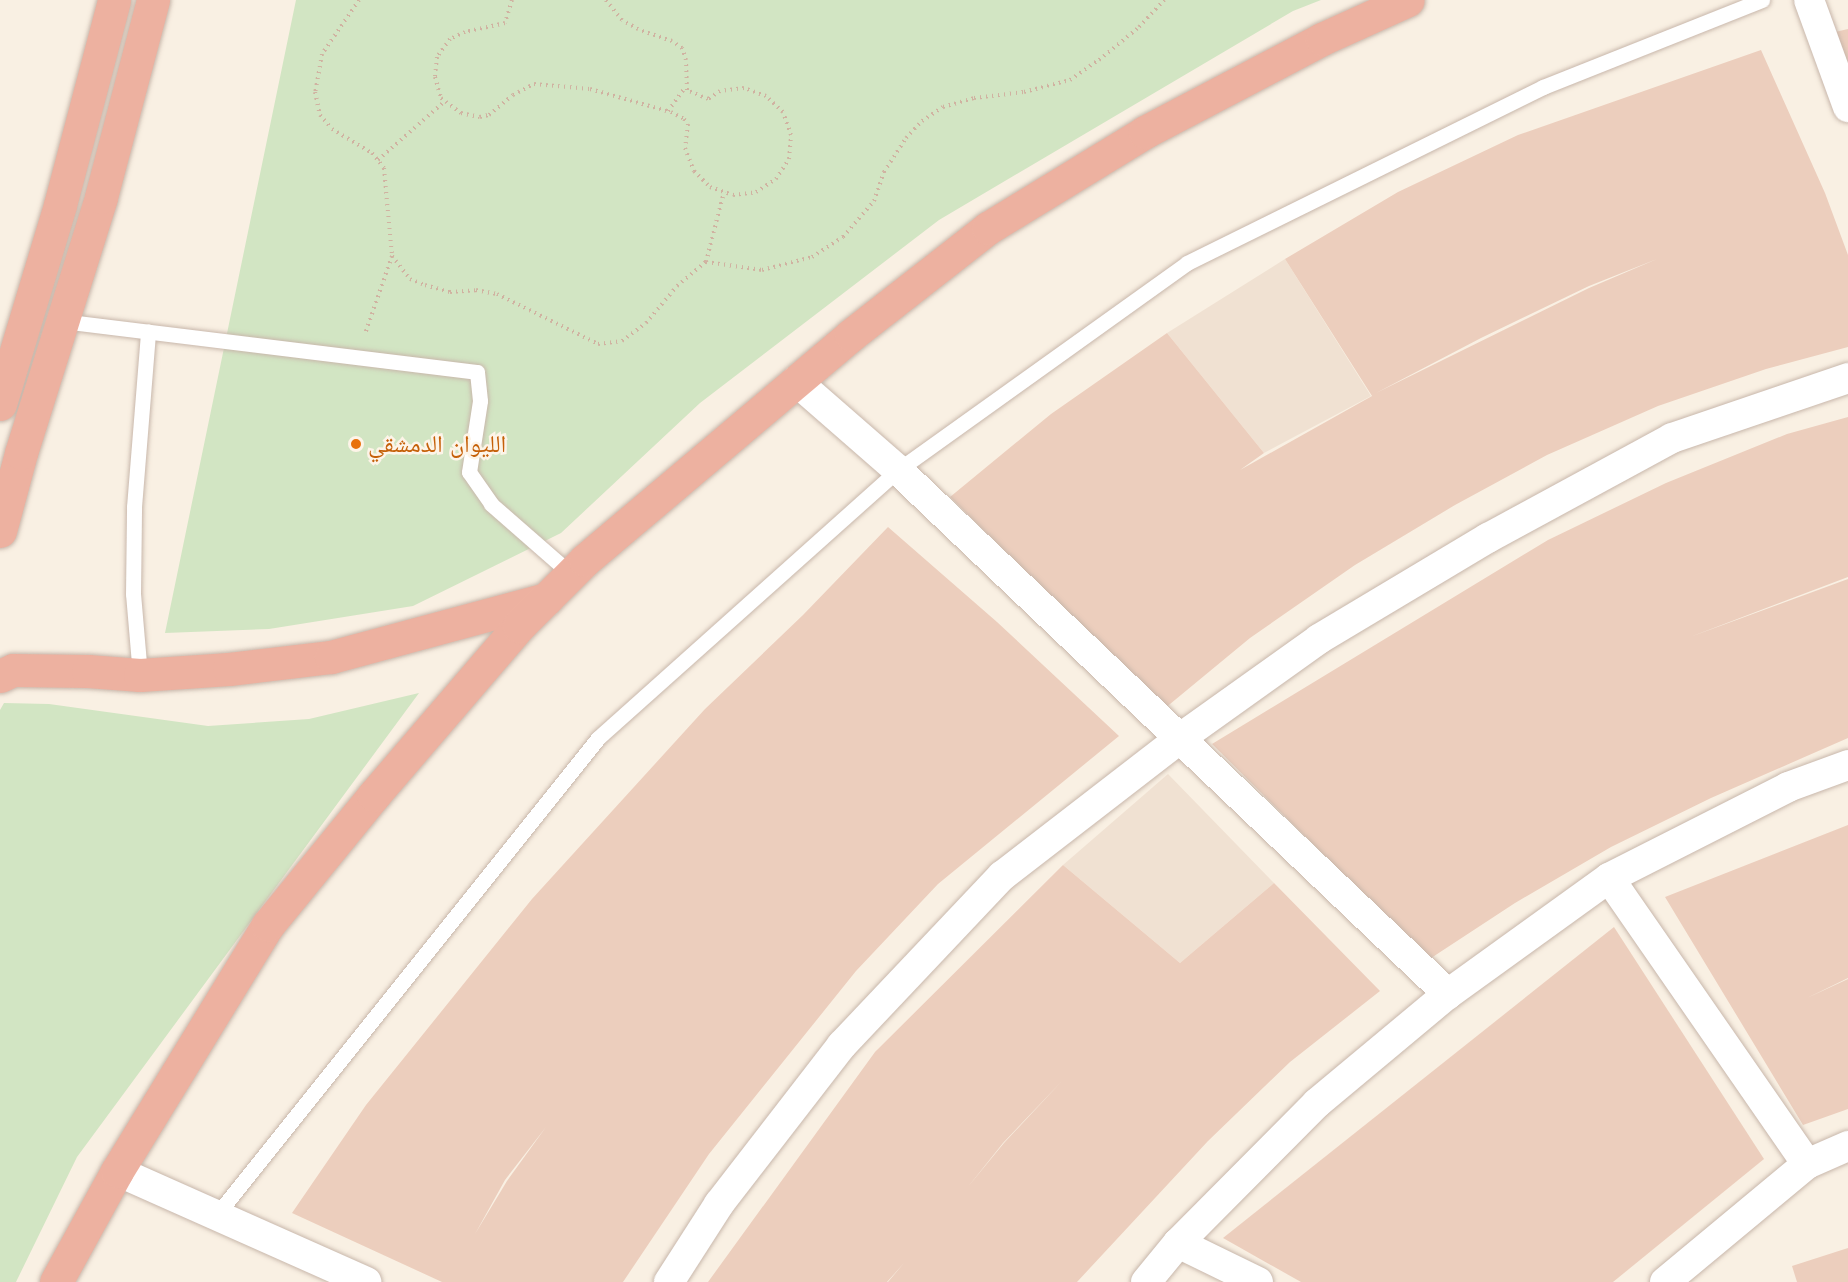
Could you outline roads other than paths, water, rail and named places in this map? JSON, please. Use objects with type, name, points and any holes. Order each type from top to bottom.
[{"type":"highway","points":[[0,404],[60,205],[114,0]]},
{"type":"highway","points":[[0,531],[101,197],[153,0]]},
{"type":"highway","points":[[56,1282],[117,1171],[268,925],[374,795],[519,627],[571,574],[860,327],[998,222],[1145,132],[1322,39],[1408,0]]},
{"type":"highway","points":[[0,676],[13,670],[88,670],[140,675],[230,669],[331,657],[547,599]]},
{"type":"street","points":[[1809,0],[1848,107]]},
{"type":"street","points":[[669,1282],[719,1204],[842,1045],[1002,876],[1179,739],[1319,639],[1488,538],[1672,438],[1848,378]]},
{"type":"street","points":[[796,381],[898,470],[1448,994]]},
{"type":"street","points":[[1146,1282],[1178,1243],[1317,1103],[1448,994],[1610,878],[1788,787],[1848,765]]},
{"type":"street","points":[[1610,878],[1807,1164]]},
{"type":"street","points":[[1665,1282],[1807,1164],[1848,1146]]},
{"type":"street","points":[[117,1171],[215,1217],[366,1282]]},
{"type":"street","points":[[1178,1243],[1258,1282]]},
{"type":"lane","points":[[215,1217],[598,738],[898,470],[1187,263],[1543,87],[1762,0]]},
{"type":"lane","points":[[62,321],[477,372],[480,401],[469,472],[491,504],[571,574]]},
{"type":"lane","points":[[140,675],[133,594],[134,507],[148,332]]},
{"type":"place","name":"الليوان الدمشقي","points":[[356,444]]}]
